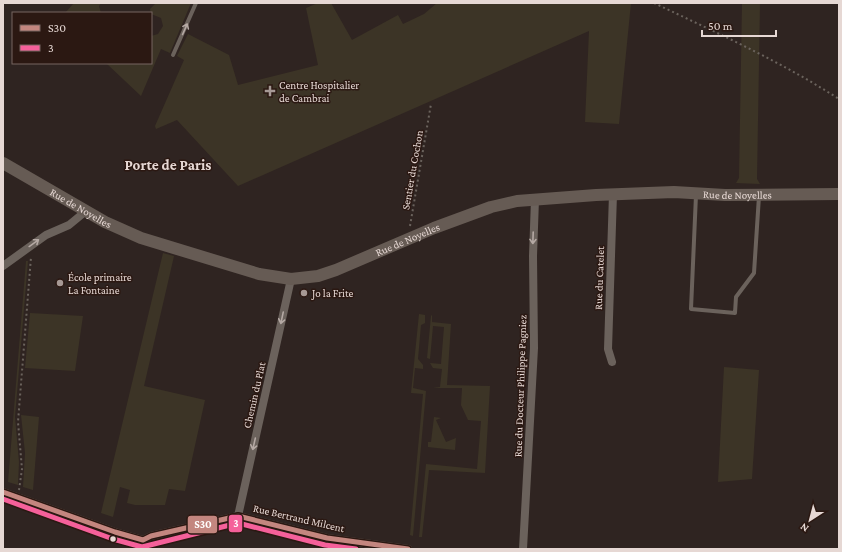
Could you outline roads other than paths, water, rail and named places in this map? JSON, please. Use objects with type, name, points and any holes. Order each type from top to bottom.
[{"type":"street","name":"Rue de Noyelles","points":[[3,163],[86,211],[134,235],[164,246],[259,274],[291,279],[312,277],[336,270],[491,207],[535,199],[613,194],[839,194]]},
{"type":"street","name":"Rue du Catelet","points":[[612,362],[608,349],[613,194]]},
{"type":"street","name":"Rue du Docteur Philippe Pagniez","points":[[523,549],[534,348],[533,299],[535,199]]},
{"type":"street","points":[[3,266],[46,235],[74,221],[86,211]]},
{"type":"street","name":"Chemin du Plat","points":[[238,516],[291,279]]},
{"type":"street","points":[[3,492],[143,540],[143,549]]},
{"type":"street","name":"Rue Bertrand Milcent","points":[[143,540],[151,536],[238,516],[344,545],[408,549]]},
{"type":"lane","points":[[173,55],[196,3]]},
{"type":"lane","points":[[696,193],[691,309],[735,313],[736,296],[754,273],[759,195]]},
{"type":"place","name":"Centre Hospitalier de Cambrai","points":[[270,91]]},
{"type":"place","name":"École primaire La Fontaine","points":[[60,283]]},
{"type":"place","name":"Jo la Frite","points":[[304,293]]},
{"type":"district","name":"Porte de Paris","points":[[168,165]]}]
